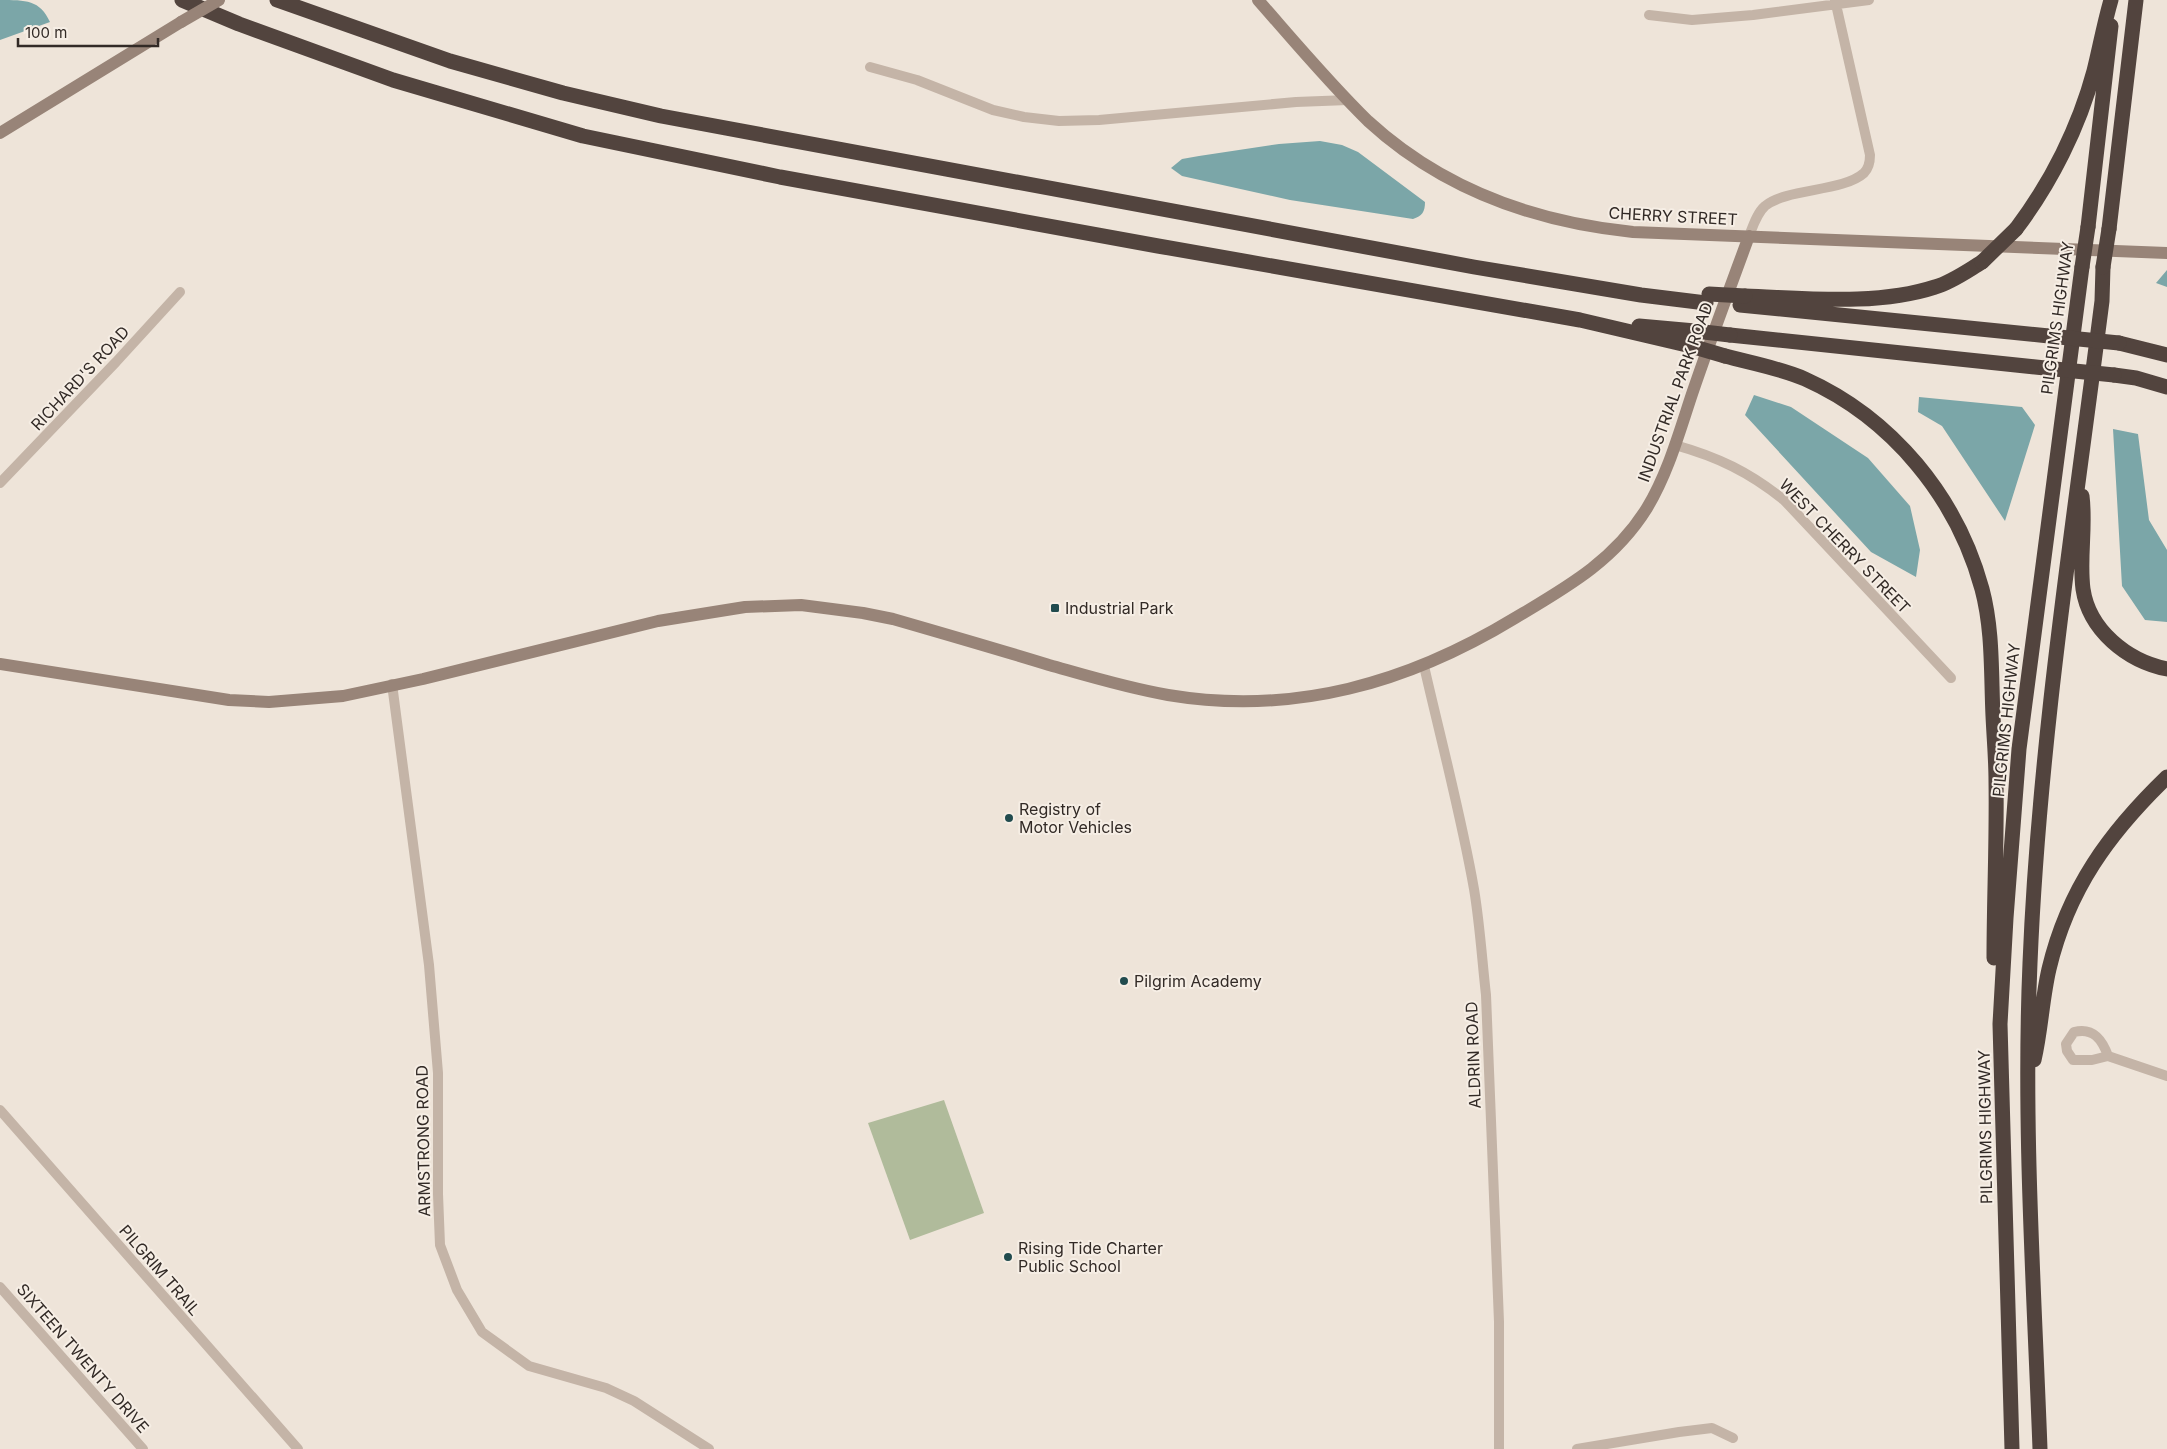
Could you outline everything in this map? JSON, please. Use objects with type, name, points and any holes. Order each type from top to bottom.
[{"type":"highway","points":[[182,0],[239,24],[392,80],[583,136],[780,176],[1148,244],[1580,320],[1691,346],[1804,379],[1835,395],[1873,422],[1903,448],[1930,478],[1954,516],[1969,550],[1982,589],[1991,645],[1996,780],[1994,971],[2000,1024]]},
{"type":"highway","points":[[277,0],[450,61],[661,116],[1474,267],[1641,295],[1743,300],[1897,296],[1937,287],[1982,262],[2003,244],[2016,229],[2045,186],[2076,123],[2093,72],[2102,30],[2113,0]]},
{"type":"highway","name":"PILGRIMS HIGHWAY","points":[[2012,1449],[2000,1024],[2010,849],[2019,748],[2052,482],[2088,227],[2113,0]]},
{"type":"highway","points":[[2040,1449],[2028,1083],[2030,962],[2039,819],[2052,686],[2102,301],[2108,229],[2136,0]]},
{"type":"highway","points":[[1743,300],[2118,343],[2167,355]]},
{"type":"highway","points":[[1580,320],[2114,375],[2136,378],[2167,386]]},
{"type":"highway","points":[[2080,474],[2085,516],[2082,582],[2089,609],[2102,630],[2120,648],[2139,660],[2167,669]]},
{"type":"highway","points":[[2028,1083],[2039,1039],[2049,970],[2064,921],[2075,895],[2094,861],[2116,830],[2135,807],[2167,777]]},
{"type":"street","points":[[0,133],[219,0]]},
{"type":"street","name":"CHERRY STREET","points":[[1258,0],[1348,100],[1383,133],[1446,176],[1479,194],[1538,216],[1573,224],[1633,232],[2167,253]]},
{"type":"street","points":[[1649,15],[1701,19],[1752,15],[1835,2],[1869,0]]},
{"type":"street","points":[[1749,236],[1760,210],[1767,204],[1781,198],[1847,181],[1858,177],[1868,168],[1870,155],[1835,2]]},
{"type":"street","points":[[870,67],[917,80],[993,110],[1024,117],[1059,121],[1099,120],[1296,102],[1348,100]]},
{"type":"street","name":"INDUSTRIAL PARK ROAD","points":[[0,664],[242,702],[270,702],[343,696],[687,615],[745,607],[777,605],[835,609],[893,619],[1120,685],[1169,695],[1203,699],[1262,700],[1316,695],[1380,681],[1424,666],[1490,634],[1584,577],[1606,558],[1633,528],[1658,489],[1749,236]]},
{"type":"street","name":"RICHARD'S ROAD","points":[[0,483],[180,292]]},
{"type":"street","name":"WEST CHERRY STREET","points":[[1675,445],[1729,463],[1761,482],[1784,500],[1951,678]]},
{"type":"street","name":"ALDRIN ROAD","points":[[1424,666],[1467,852],[1480,929],[1486,995],[1499,1322],[1499,1449]]},
{"type":"street","name":"ARMSTRONG ROAD","points":[[392,684],[432,1004],[438,1073],[440,1245],[457,1290],[482,1332],[528,1366],[606,1388],[634,1401],[709,1449]]},
{"type":"street","points":[[2108,1056],[2167,1076]]},
{"type":"street","name":"PILGRIM TRAIL","points":[[0,1110],[298,1449]]},
{"type":"street","name":"SIXTEEN TWENTY DRIVE","points":[[0,1287],[142,1449]]},
{"type":"street","points":[[1576,1449],[1712,1428],[1733,1438]]},
{"type":"green space","points":[[944,1100],[984,1213],[910,1240],[868,1123]]},
{"type":"water","points":[[0,0],[25,1],[37,5],[42,9],[50,22],[0,40]]},
{"type":"water","points":[[1320,141],[1342,145],[1358,152],[1425,202],[1422,213],[1413,219],[1290,200],[1182,176],[1171,168],[1182,159],[1279,144]]},
{"type":"water","points":[[2167,270],[2167,287],[2156,283]]},
{"type":"water","points":[[1754,395],[1791,407],[1868,458],[1910,506],[1920,550],[1916,577],[1871,552],[1745,415]]},
{"type":"water","points":[[1919,397],[2022,407],[2035,425],[2005,521],[1942,426],[1918,412]]},
{"type":"water","points":[[2113,429],[2138,434],[2149,520],[2167,550],[2167,622],[2145,620],[2122,586]]},
{"type":"place","name":"Industrial Park","points":[[1055,608]]},
{"type":"place","name":"Registry of Motor Vehicles","points":[[1009,818]]},
{"type":"place","name":"Pilgrim Academy","points":[[1124,981]]},
{"type":"place","name":"Rising Tide Charter Public School","points":[[1008,1257]]}]
